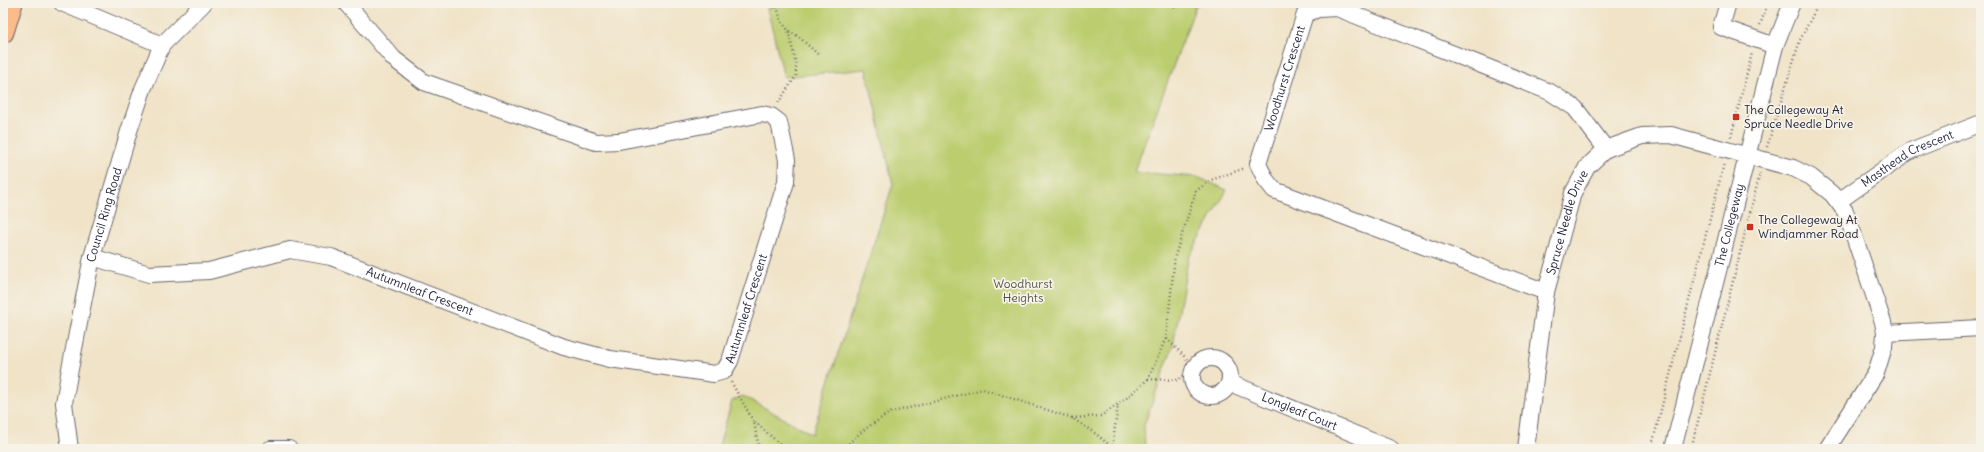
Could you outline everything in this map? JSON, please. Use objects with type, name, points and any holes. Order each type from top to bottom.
[{"type":"main road","points":[[3,32],[12,3]]},
{"type":"street","points":[[62,3],[162,45]]},
{"type":"street","name":"Council Ring Road","points":[[70,449],[64,403],[92,257],[140,96],[162,45],[204,3]]},
{"type":"street","points":[[346,3],[394,59],[424,82],[596,142],[618,141],[762,114],[771,116]]},
{"type":"street","points":[[1728,3],[1721,27],[1775,46]]},
{"type":"street","name":"The Collegeway","points":[[1673,449],[1775,46],[1792,3]]},
{"type":"street","name":"Woodhurst Crescent","points":[[1258,164],[1305,14],[1318,9],[1336,8],[1550,92],[1575,108],[1606,149]]},
{"type":"street","name":"Autumnleaf Crescent","points":[[92,257],[149,274],[209,271],[290,250],[331,257],[564,347],[610,360],[714,374],[724,371],[730,361],[786,182],[787,160],[779,122],[771,116]]},
{"type":"street","name":"Masthead Crescent","points":[[1839,202],[1910,151],[1981,123]]},
{"type":"street","name":"Spruce Needle Drive","points":[[1526,449],[1546,292],[1573,193],[1587,167],[1606,149],[1642,136],[1670,135],[1802,172],[1822,184],[1839,202],[1849,221],[1885,333]]},
{"type":"street","points":[[1258,164],[1266,180],[1274,190],[1546,292]]},
{"type":"street","points":[[1827,449],[1876,373],[1881,360],[1885,333],[1981,328]]},
{"type":"street","points":[[1208,358],[1218,358],[1226,364],[1230,373],[1230,383],[1226,390],[1219,394],[1212,396],[1204,395],[1197,391],[1193,385],[1191,377],[1192,369],[1198,361],[1208,358]]},
{"type":"street","name":"Longleaf Court","points":[[1230,383],[1351,434],[1391,449]]},
{"type":"street","points":[[270,449],[289,449]]},
{"type":"path","points":[[776,3],[781,21],[788,30],[799,37],[820,56]]},
{"type":"path","points":[[1174,8],[1176,3]]},
{"type":"path","points":[[1731,136],[1756,40],[1768,3]]},
{"type":"path","points":[[1768,144],[1800,40],[1819,3]]},
{"type":"path","points":[[771,116],[796,76],[796,64],[788,30]]},
{"type":"path","points":[[1072,418],[1101,416],[1148,379],[1166,338],[1175,256],[1196,191],[1211,180],[1222,175],[1258,164]]},
{"type":"path","points":[[1651,449],[1722,169]]},
{"type":"path","points":[[1691,449],[1758,178]]},
{"type":"path","points":[[1148,379],[1178,380],[1192,369],[1186,358],[1166,338]]},
{"type":"path","points":[[724,371],[754,422],[782,446],[792,449]]},
{"type":"path","points":[[843,449],[862,431],[889,413],[983,389],[1072,418],[1096,434],[1108,444],[1110,449]]},
{"type":"path","points":[[1110,449],[1118,404]]},
{"type":"path","points":[[754,422],[759,449]]},
{"type":"green space","name":"Woodhurst Heights","points":[[802,3],[1205,3],[1196,5],[1134,172],[1197,177],[1227,190],[1188,259],[1173,346],[1144,425],[1145,449],[718,449],[732,401],[743,396],[812,434],[893,184],[866,69],[784,77],[767,8]]},
{"type":"place","name":"The Collegeway At Spruce Needle Drive","points":[[1736,117]]},
{"type":"place","name":"The Collegeway At Windjammer Road","points":[[1750,227]]}]
